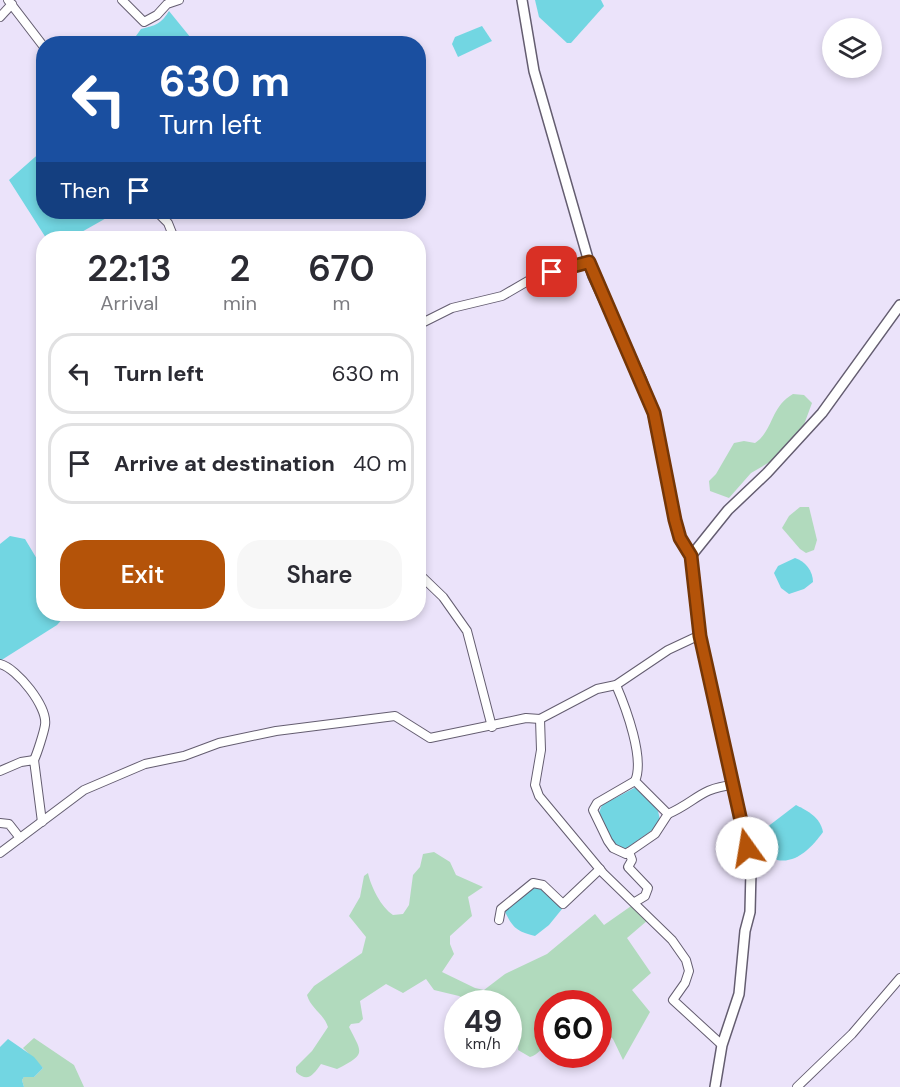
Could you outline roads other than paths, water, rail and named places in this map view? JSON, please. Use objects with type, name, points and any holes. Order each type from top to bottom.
[{"type":"main road","points":[[522,0],[534,71],[589,262],[654,413],[675,520],[680,538],[691,556],[700,636],[751,870],[750,912],[745,931],[739,994],[722,1045],[715,1087]]},
{"type":"main road","points":[[691,556],[728,510],[768,473],[822,413],[900,305]]},
{"type":"street","points":[[122,0],[144,22],[157,15],[167,4],[179,0]]},
{"type":"street","points":[[0,17],[13,3],[36,36]]},
{"type":"street","points":[[426,321],[452,308],[502,296],[533,278],[589,262]]},
{"type":"street","points":[[426,581],[443,597],[467,631],[492,727]]},
{"type":"street","points":[[0,853],[84,790],[145,764],[276,730],[395,716],[430,738],[492,727],[526,718],[540,719],[597,689],[616,685],[668,650],[700,636]]},
{"type":"street","points":[[0,664],[20,674],[43,715],[45,725],[34,760],[42,822]]},
{"type":"street","points":[[616,685],[626,708],[640,771],[635,781],[597,803],[594,810],[595,818],[613,848],[626,854],[655,834],[669,814],[707,790],[733,785]]},
{"type":"street","points":[[540,719],[541,750],[535,785],[538,796],[600,869],[672,940],[688,966],[689,976],[673,1000],[722,1045]]},
{"type":"street","points":[[0,771],[21,762],[34,760]]},
{"type":"street","points":[[635,781],[669,814]]},
{"type":"street","points":[[0,823],[9,824],[20,838]]},
{"type":"street","points":[[629,852],[632,860],[628,867],[648,888],[645,896],[635,902]]},
{"type":"street","points":[[499,920],[501,909],[533,883],[543,885],[563,904],[600,869]]},
{"type":"street","points":[[797,1087],[852,1034],[900,978]]},
{"type":"water","points":[[535,0],[601,0],[604,6],[571,43],[567,43],[539,17]]},
{"type":"water","points":[[169,11],[189,36],[136,36],[141,29],[150,27],[164,18]]},
{"type":"water","points":[[482,26],[492,41],[458,57],[452,44],[455,37]]},
{"type":"water","points":[[36,156],[36,219],[105,219],[83,231],[42,231],[9,180]]},
{"type":"water","points":[[10,536],[25,539],[36,557],[36,621],[61,621],[0,661],[0,544]]},
{"type":"water","points":[[795,558],[808,567],[813,582],[804,589],[789,594],[781,588],[774,573],[778,566]]},
{"type":"water","points":[[638,786],[658,811],[661,824],[624,850],[614,844],[598,815],[602,805]]},
{"type":"water","points":[[796,805],[816,818],[823,832],[798,857],[784,861],[777,860],[764,847],[762,831]]},
{"type":"water","points":[[537,883],[562,909],[549,925],[535,936],[516,928],[504,910]]},
{"type":"water","points":[[8,1039],[34,1057],[43,1068],[34,1077],[24,1077],[22,1080],[24,1087],[0,1087],[0,1047]]}]
